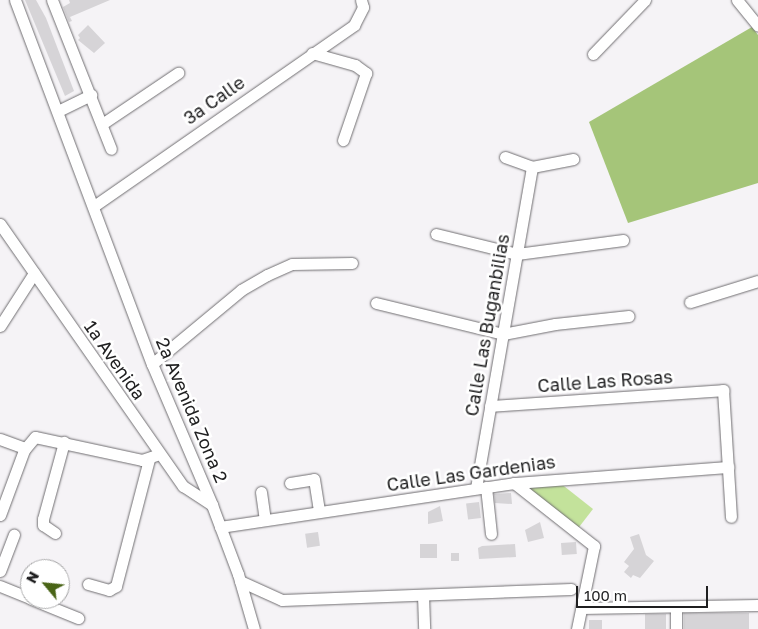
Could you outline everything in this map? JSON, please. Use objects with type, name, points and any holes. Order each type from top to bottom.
[{"type":"street","name":"2a Avenida Zona 2","points":[[15,0],[152,364],[212,505],[240,582],[254,629]]},
{"type":"street","points":[[52,0],[111,149]]},
{"type":"street","name":"3a Calle","points":[[94,206],[354,25],[363,7],[362,0]]},
{"type":"street","points":[[593,54],[645,0]]},
{"type":"street","points":[[737,0],[758,26]]},
{"type":"street","points":[[312,54],[355,65],[366,73],[343,140]]},
{"type":"street","points":[[102,124],[178,73]]},
{"type":"street","points":[[58,111],[91,95]]},
{"type":"street","points":[[505,157],[532,167],[573,160]]},
{"type":"street","name":"Calle Las Buganbilias","points":[[491,534],[481,488],[490,406],[532,167]]},
{"type":"street","name":"1a Avenida","points":[[2,231],[34,273],[154,456],[183,486],[212,505]]},
{"type":"street","points":[[436,234],[517,254],[623,240]]},
{"type":"street","points":[[152,364],[241,290],[267,274],[292,264],[352,263]]},
{"type":"street","points":[[0,326],[34,273]]},
{"type":"street","points":[[690,302],[758,280]]},
{"type":"street","points":[[376,303],[503,334],[555,324],[629,316]]},
{"type":"street","name":"Calle Las Rosas","points":[[490,406],[723,390],[728,467]]},
{"type":"street","points":[[0,515],[25,448],[35,437],[154,456],[116,586],[109,590],[88,584]]},
{"type":"street","points":[[0,439],[25,448]]},
{"type":"street","points":[[55,533],[43,525],[43,519],[64,442]]},
{"type":"street","points":[[728,467],[731,517]]},
{"type":"street","name":"Calle Las Gardenias","points":[[220,527],[514,483],[728,467]]},
{"type":"street","points":[[290,483],[314,479],[319,512]]},
{"type":"street","points":[[514,483],[594,546],[577,629]]},
{"type":"street","points":[[261,492],[265,520]]},
{"type":"street","points":[[0,571],[14,535]]},
{"type":"street","points":[[240,582],[282,600],[571,589]]},
{"type":"street","points":[[0,586],[20,594]]},
{"type":"street","points":[[423,595],[424,629]]},
{"type":"street","points":[[581,608],[758,605]]},
{"type":"street","points":[[676,607],[676,629]]},
{"type":"street","points":[[56,609],[78,618]]},
{"type":"street","points":[[242,629],[251,617]]},
{"type":"green space","points":[[752,27],[758,35],[758,183],[628,223],[589,122]]},
{"type":"green space","points":[[555,479],[593,509],[576,531],[514,483]]},
{"type":"building","points":[[25,0],[36,0],[46,18],[74,91],[65,96]]},
{"type":"building","points":[[69,0],[110,0],[70,17],[72,21],[69,22],[63,7],[70,3]]},
{"type":"building","points":[[88,25],[105,43],[94,53],[78,40],[80,38],[78,35]]},
{"type":"building","points":[[511,493],[512,504],[495,503],[494,494]]},
{"type":"building","points":[[479,502],[481,518],[468,519],[466,504]]},
{"type":"building","points":[[440,506],[443,521],[428,524],[428,512]]},
{"type":"building","points":[[540,522],[544,538],[528,542],[525,530]]},
{"type":"building","points":[[318,532],[320,546],[307,548],[305,534]]},
{"type":"building","points":[[639,534],[646,555],[654,561],[640,578],[633,575],[631,578],[624,572],[629,566],[624,562],[634,549],[630,537]]},
{"type":"building","points":[[576,542],[577,554],[562,555],[561,543]]},
{"type":"building","points":[[420,544],[437,544],[437,558],[420,558]]},
{"type":"building","points":[[515,544],[516,557],[479,559],[478,548],[482,546]]},
{"type":"building","points":[[451,553],[459,553],[459,561],[451,561]]},
{"type":"building","points":[[684,613],[749,613],[749,629],[684,629]]},
{"type":"building","points":[[645,614],[666,614],[666,629],[645,629]]},
{"type":"building","points":[[589,620],[602,620],[602,629],[589,629]]}]
